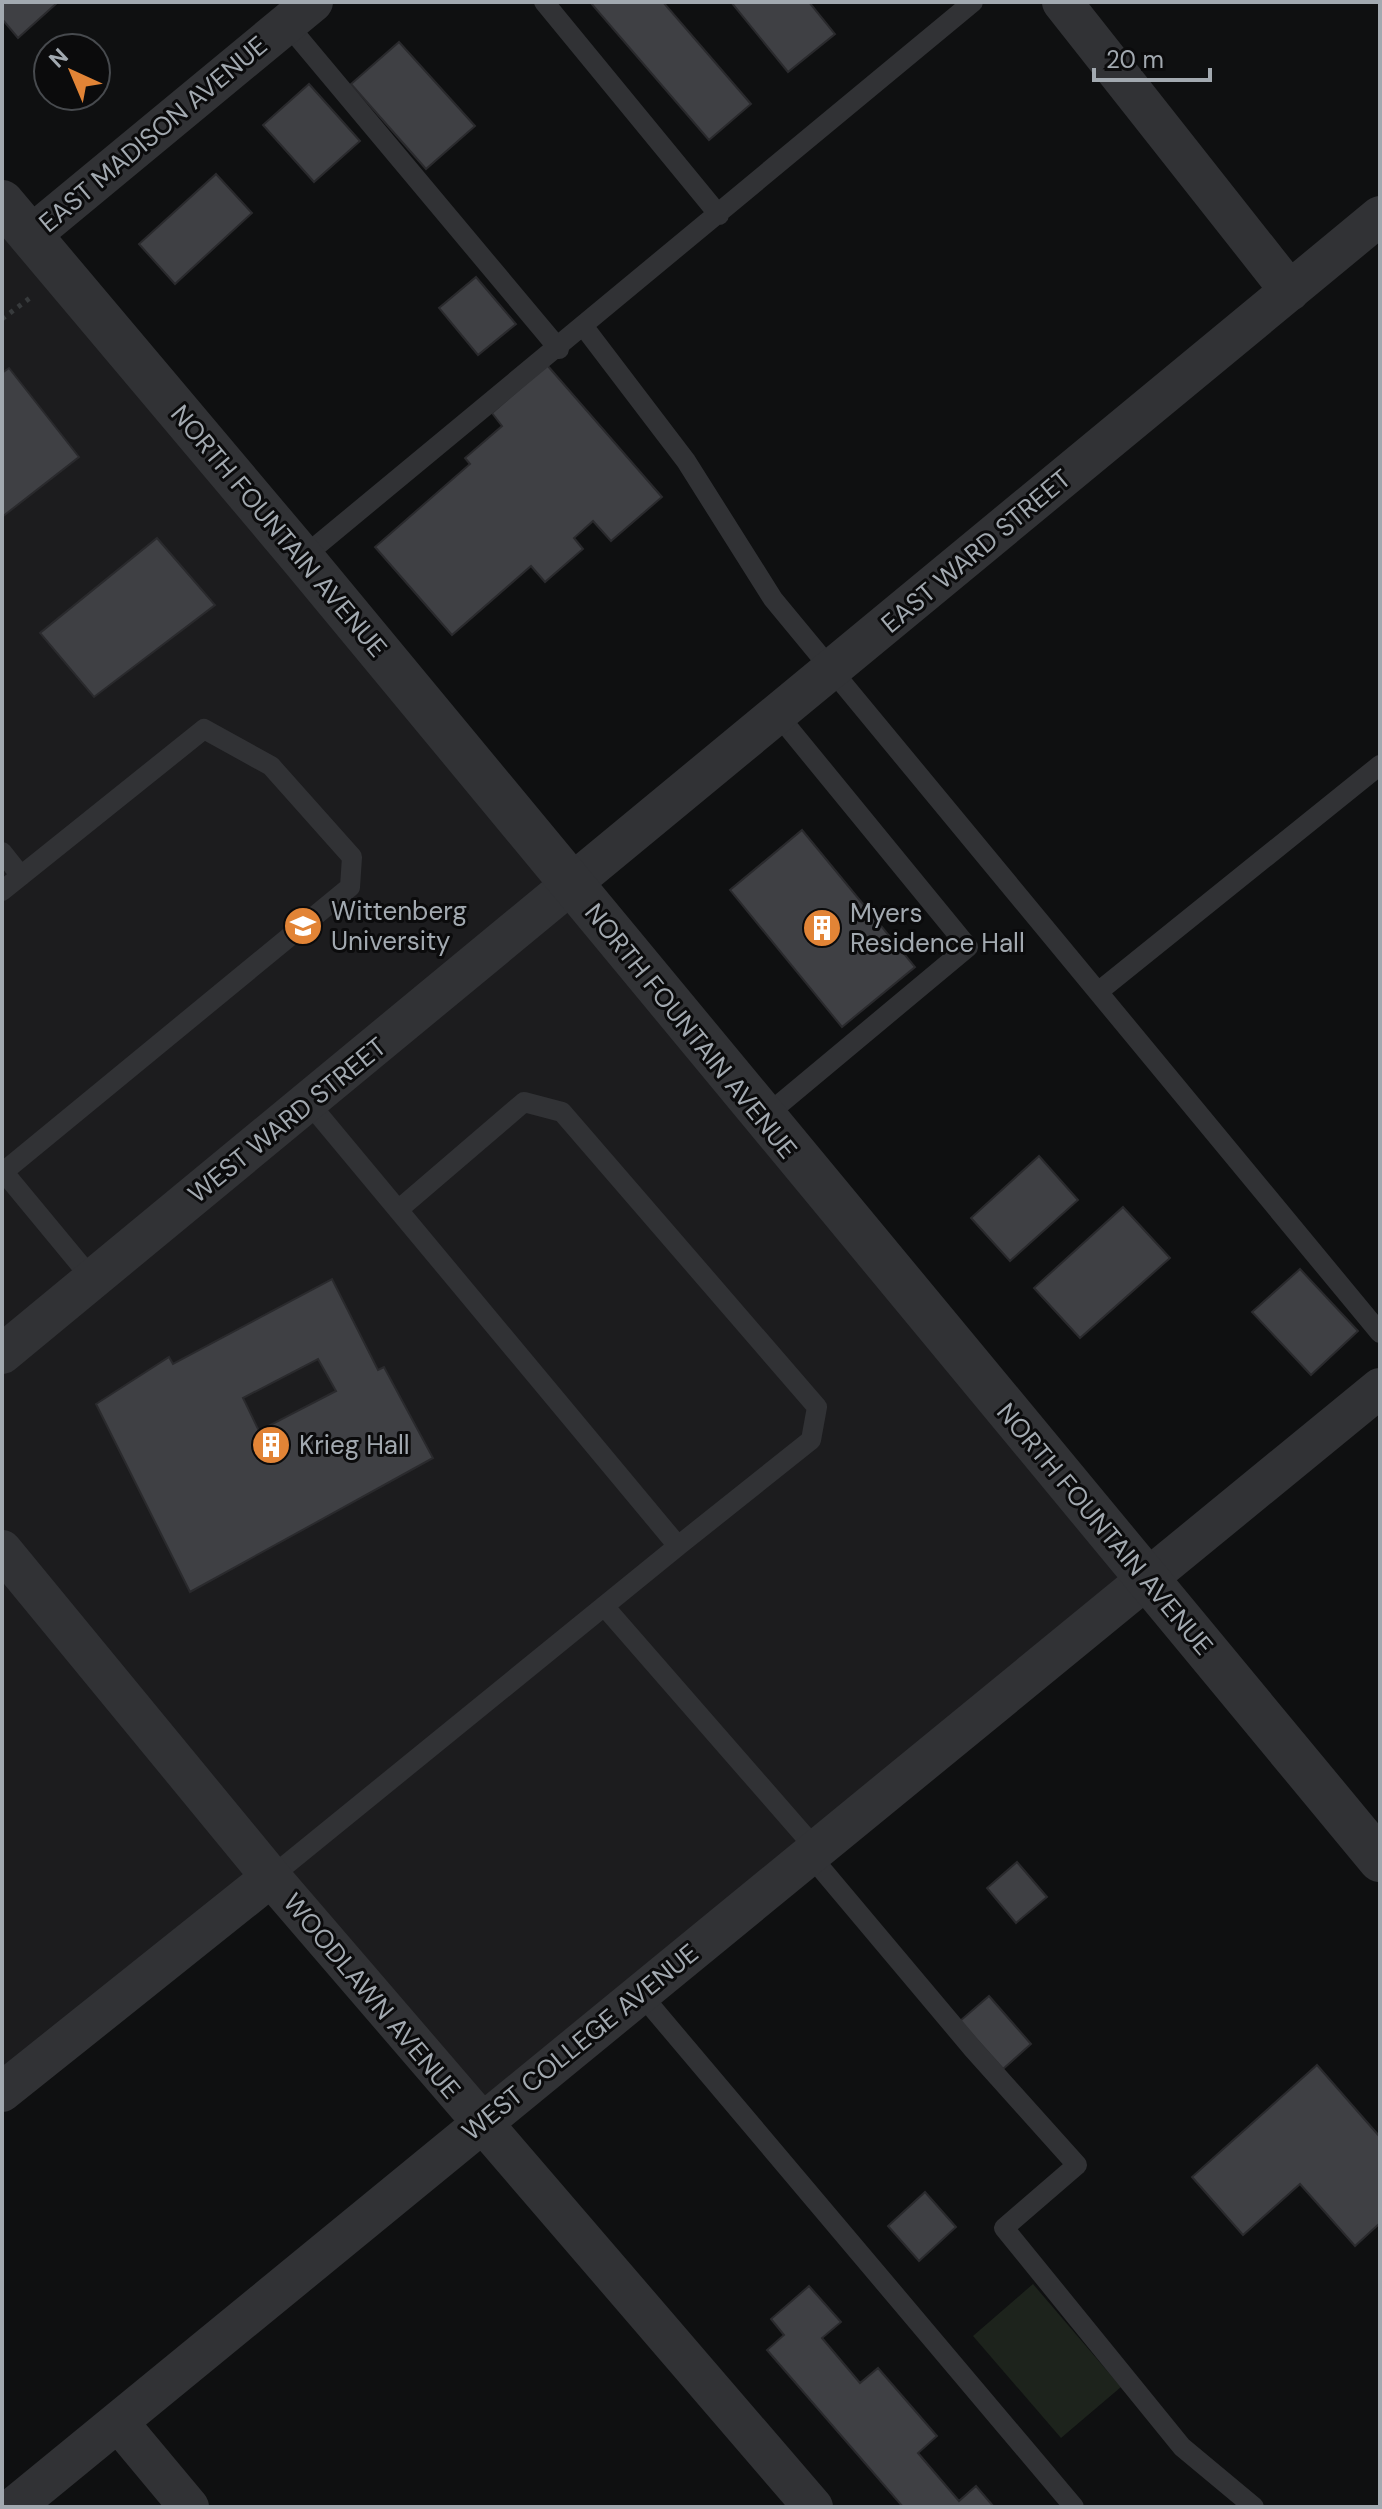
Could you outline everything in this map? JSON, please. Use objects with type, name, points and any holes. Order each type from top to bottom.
[{"type":"street","points":[[1062,2],[1290,291]]},
{"type":"street","name":"EAST MADISON AVENUE","points":[[30,236],[300,13]]},
{"type":"street","name":"NORTH FOUNTAIN AVENUE","points":[[2,202],[302,558],[1380,1860]]},
{"type":"street","name":"EAST WARD STREET","points":[[572,886],[1380,216]]},
{"type":"street","name":"WEST WARD STREET","points":[[2,1354],[572,886]]},
{"type":"street","name":"WEST COLLEGE AVENUE","points":[[14,2507],[1380,1388]]},
{"type":"street","name":"WOODLAWN AVENUE","points":[[2,1550],[271,1877],[813,2507]]},
{"type":"street","points":[[3,2088],[271,1877]]},
{"type":"street","points":[[118,2422],[189,2507]]},
{"type":"lane","points":[[544,2],[719,215]]},
{"type":"lane","points":[[302,558],[559,349],[973,2]]},
{"type":"lane","points":[[300,13],[559,349]]},
{"type":"lane","points":[[584,327],[686,461],[773,599],[1380,1333]]},
{"type":"lane","points":[[763,1118],[968,947],[778,715]]},
{"type":"lane","points":[[2,891],[204,729],[271,766],[352,857],[350,887],[3,1171],[93,1280]]},
{"type":"lane","points":[[1098,992],[1380,765]]},
{"type":"lane","points":[[2,852],[21,876]]},
{"type":"lane","points":[[271,1877],[811,1440],[817,1407],[562,1112],[524,1102],[398,1210]]},
{"type":"lane","points":[[309,1103],[678,1546]]},
{"type":"lane","points":[[604,1606],[813,1852],[973,2049],[1077,2165],[1004,2228],[1182,2447],[1254,2507]]},
{"type":"lane","points":[[640,1993],[1074,2507]]},
{"type":"shaded area","name":"Wittenberg University","points":[[2,200],[1147,1579],[480,2123],[271,1877],[2,2092]]},
{"type":"shaded area","points":[[1033,2284],[1121,2387],[1061,2438],[973,2336]]},
{"type":"building","points":[[2,2],[58,2],[18,38],[2,19]]},
{"type":"building","points":[[590,2],[663,2],[751,104],[709,140]]},
{"type":"building","points":[[731,2],[809,2],[835,34],[788,72]]},
{"type":"building","points":[[399,42],[475,126],[426,169],[351,84]]},
{"type":"building","points":[[309,84],[360,141],[314,182],[263,125]]},
{"type":"building","points":[[216,174],[252,213],[175,284],[139,244]]},
{"type":"building","points":[[476,277],[516,324],[478,355],[439,308]]},
{"type":"building","points":[[547,365],[662,497],[611,541],[593,521],[574,538],[583,549],[545,582],[531,566],[452,635],[375,547],[470,464],[465,458],[502,426],[492,413]]},
{"type":"building","points":[[9,368],[79,457],[2,517],[2,373]]},
{"type":"building","points":[[157,538],[215,605],[94,697],[40,633]]},
{"type":"building","name":"Myers Residence Hall","points":[[802,830],[915,967],[842,1027],[730,890]]},
{"type":"building","points":[[1039,1156],[1078,1200],[1010,1261],[971,1218]]},
{"type":"building","points":[[1123,1207],[1170,1258],[1080,1338],[1034,1288]]},
{"type":"building","points":[[1300,1269],[1358,1331],[1311,1375],[1252,1312]]},
{"type":"building","name":"Krieg Hall","points":[[332,1279],[378,1370],[384,1367],[433,1458],[190,1592],[96,1404],[169,1357],[173,1364]],"holes":[[[318,1359],[336,1391],[259,1431],[243,1398]]]},
{"type":"building","points":[[1017,1862],[1047,1897],[1016,1923],[987,1888]]},
{"type":"building","points":[[989,1996],[1031,2044],[1003,2069],[960,2021]]},
{"type":"building","points":[[1317,2065],[1380,2137],[1380,2223],[1355,2246],[1300,2184],[1243,2235],[1192,2177]]},
{"type":"building","points":[[925,2192],[956,2227],[919,2261],[888,2226]]},
{"type":"building","points":[[809,2286],[841,2322],[822,2338],[860,2383],[878,2368],[937,2436],[918,2453],[959,2501],[976,2486],[994,2507],[903,2507],[767,2350],[784,2335],[771,2319]]},
{"type":"place","name":"Wittenberg University","points":[[303,926]]},
{"type":"place","name":"Myers Residence Hall","points":[[822,928]]},
{"type":"place","name":"Krieg Hall","points":[[271,1445]]}]
